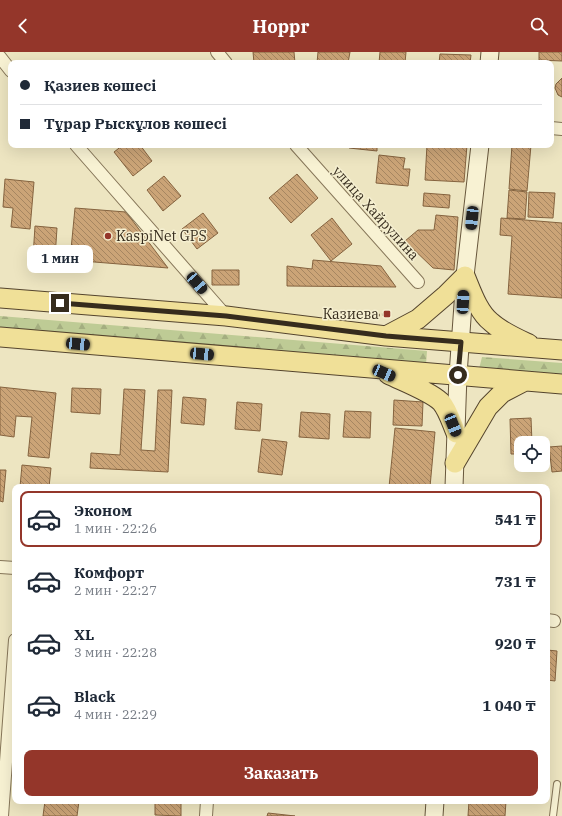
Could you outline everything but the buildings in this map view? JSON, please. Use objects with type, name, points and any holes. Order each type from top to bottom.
[{"type":"main road","points":[[386,336],[418,319],[446,296],[465,276],[475,300],[490,322],[509,334],[537,348]]},
{"type":"main road","points":[[0,298],[226,316],[386,336],[562,350]]},
{"type":"main road","points":[[0,337],[562,384]]},
{"type":"main road","points":[[374,368],[429,394],[441,402],[456,434]]},
{"type":"main road","points":[[455,463],[488,407],[502,393],[526,381]]},
{"type":"street","points":[[217,52],[224,60]]},
{"type":"street","points":[[0,57],[8,67]]},
{"type":"street","points":[[79,148],[226,316]]},
{"type":"street","name":"улица Хайрулина","points":[[299,148],[418,282]]},
{"type":"street","points":[[454,484],[458,375],[465,276],[480,148]]},
{"type":"street","points":[[0,567],[12,568]]},
{"type":"street","points":[[2,816],[12,681]]},
{"type":"street","points":[[206,816],[207,804]]},
{"type":"street","points":[[434,816],[435,804]]},
{"type":"lane","points":[[553,816],[557,784]]},
{"type":"green space","points":[[0,316],[427,351],[426,365],[0,330]]},
{"type":"green space","points":[[482,357],[562,363],[562,376],[479,369]]},
{"type":"place","name":"KaspiNet GPS","points":[[108,236]]},
{"type":"place","name":"Казиева","points":[[387,314]]},
{"type":"route","points":[[60,303],[226,316],[386,336],[461,342],[458,375]]}]
